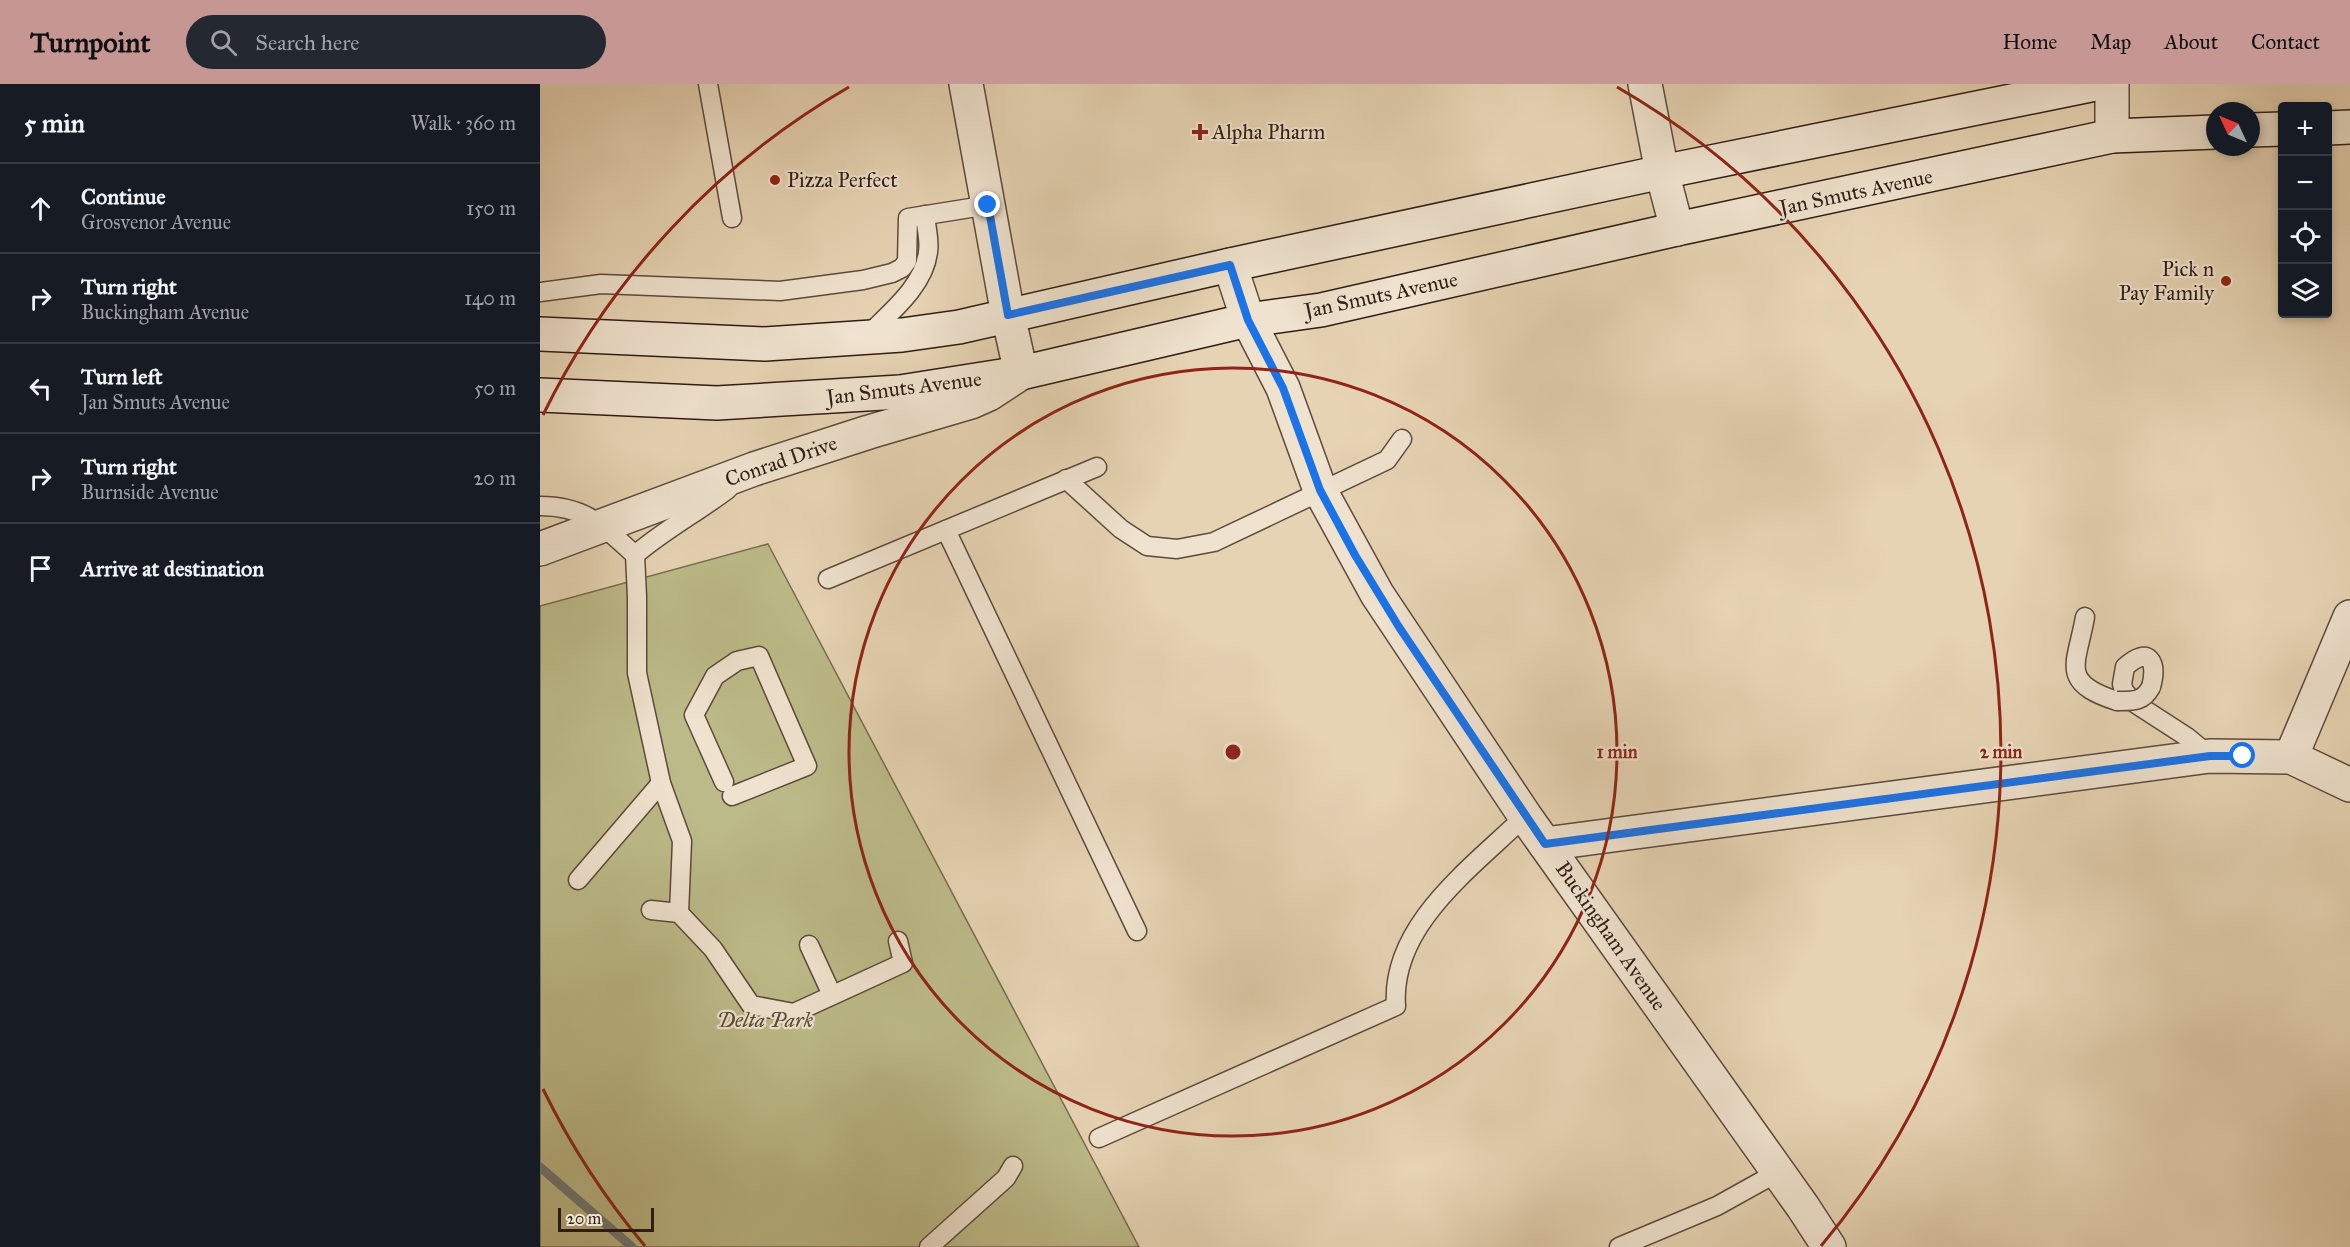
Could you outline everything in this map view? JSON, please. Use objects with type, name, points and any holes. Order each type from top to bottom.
[{"type":"main road","points":[[966,84],[1008,315],[1021,373]]},
{"type":"main road","points":[[1645,84],[1662,172],[1677,230]]},
{"type":"main road","points":[[540,334],[765,344],[902,335],[959,327],[1230,265],[1662,172],[2095,84]]},
{"type":"main road","points":[[2112,84],[2112,136]]},
{"type":"main road","points":[[2332,128],[2350,127]]},
{"type":"main road","points":[[2260,130],[2278,129]]},
{"type":"main road","name":"Jan Smuts Avenue","points":[[540,395],[717,403],[900,392],[1021,373],[1248,320],[1321,310],[2112,136],[2206,132]]},
{"type":"main road","name":"Buckingham Avenue","points":[[1230,265],[1248,320],[1283,388],[1320,490],[1377,594],[1525,816],[1829,1247]]},
{"type":"main road","name":"Conrad Drive","points":[[540,549],[754,469],[971,402],[989,394],[1021,373]]},
{"type":"main road","points":[[2291,757],[2350,617]]},
{"type":"main road","points":[[1545,844],[2210,756],[2291,757],[2350,785]]},
{"type":"lane","points":[[708,84],[732,218]]},
{"type":"lane","points":[[540,292],[601,284],[780,291],[863,280],[892,273],[902,268],[907,261],[908,218],[988,205]]},
{"type":"lane","points":[[866,337],[902,299],[924,268],[928,251],[925,215]]},
{"type":"lane","points":[[1066,479],[1121,529],[1147,546],[1177,549],[1214,542],[1387,460],[1402,439]]},
{"type":"lane","points":[[828,579],[1097,466]]},
{"type":"lane","points":[[634,555],[653,539],[703,508],[754,469]]},
{"type":"lane","points":[[540,506],[553,506],[589,515],[634,555],[637,597],[637,673],[661,783],[682,841],[679,913]]},
{"type":"lane","points":[[946,530],[1137,932]]},
{"type":"lane","points":[[2085,617],[2074,664],[2076,675],[2081,683],[2106,698],[2117,701],[2138,700],[2144,698],[2151,687],[2155,669],[2153,663],[2145,657],[2140,657],[2125,667],[2122,684],[2124,691],[2136,704],[2179,731],[2210,756]]},
{"type":"lane","points":[[759,656],[807,766],[728,789],[694,715],[715,676],[737,662],[759,656]]},
{"type":"lane","points":[[578,880],[661,783]]},
{"type":"lane","points":[[1099,1138],[1395,1006],[1398,968],[1416,932],[1454,880],[1486,854],[1525,816]]},
{"type":"lane","points":[[651,910],[679,913],[713,949],[751,1005],[794,1013],[903,963],[898,940]]},
{"type":"lane","points":[[809,945],[832,995]]},
{"type":"lane","points":[[929,1247],[1006,1178],[1013,1166]]},
{"type":"lane","points":[[1618,1247],[1717,1206],[1778,1172]]},
{"type":"green space","name":"Delta Park","points":[[768,544],[1139,1247],[540,1247],[540,606]]},
{"type":"waterway","points":[[540,1167],[632,1247]]},
{"type":"place","name":"Alpha Pharm","points":[[1200,132]]},
{"type":"place","name":"Pizza Perfect","points":[[775,180]]},
{"type":"place","name":"Pick n Pay Family","points":[[2226,281]]},
{"type":"route","points":[[988,205],[1008,315],[1230,265],[1248,320],[1283,388],[1320,490],[1355,555],[1377,594],[1545,844],[2210,756],[2243,756]]}]
